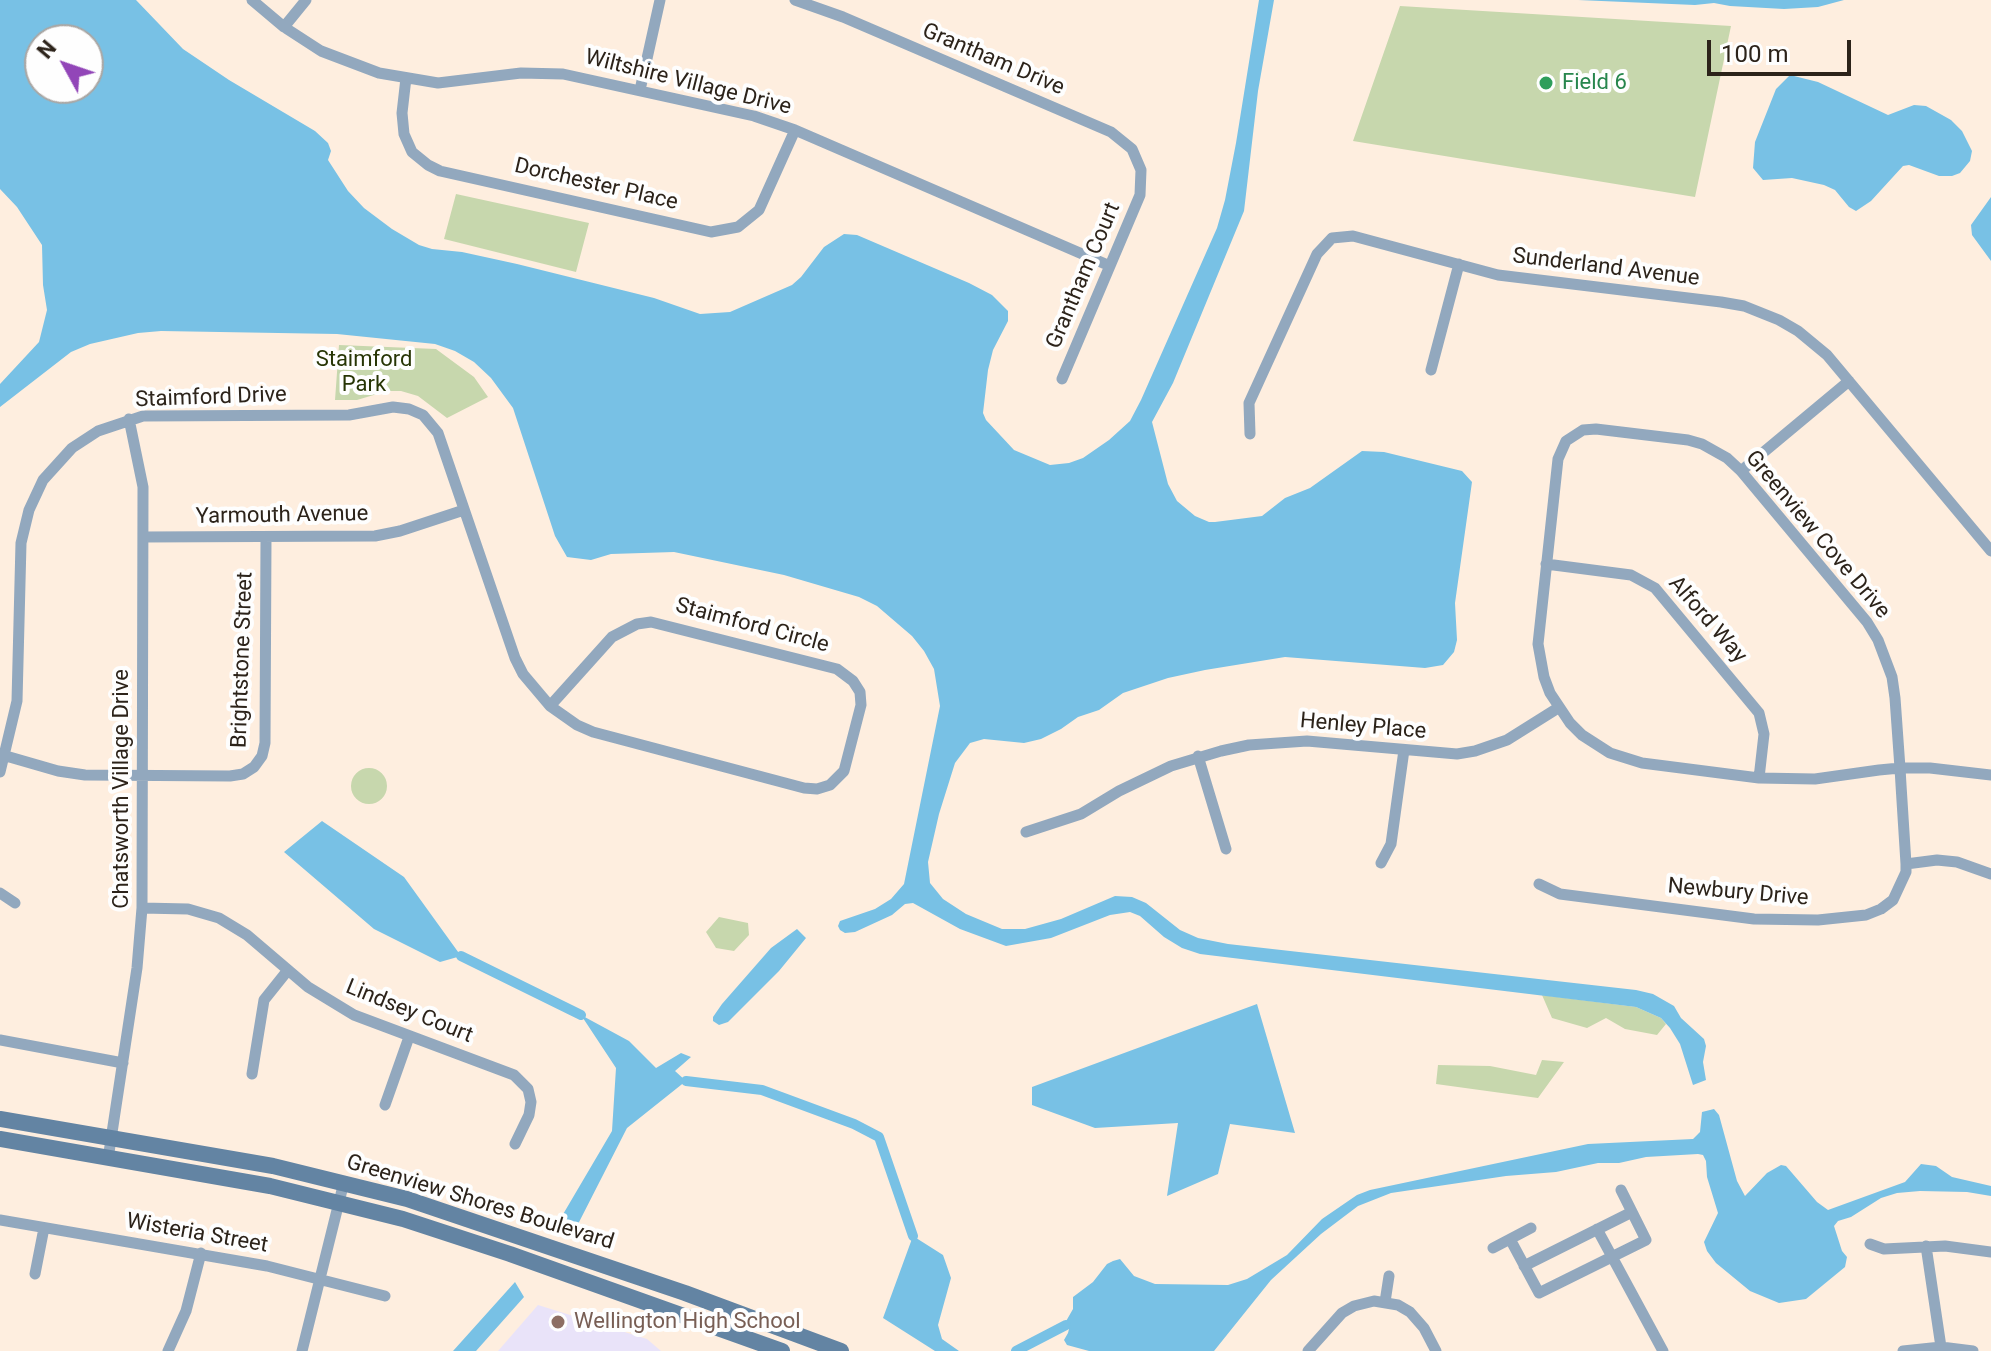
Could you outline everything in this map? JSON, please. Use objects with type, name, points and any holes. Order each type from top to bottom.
[{"type":"street","name":"Wiltshire Village Drive","points":[[252,0],[284,27],[337,59],[379,73],[438,83],[521,73],[563,74],[754,116],[795,130],[1110,266]]},
{"type":"street","points":[[284,27],[306,0]]},
{"type":"street","points":[[640,90],[660,0]]},
{"type":"street","name":"Grantham Drive","points":[[795,0],[843,17],[1117,135],[1132,149],[1139,161],[1142,188]]},
{"type":"street","name":"Dorchester Place","points":[[406,78],[402,120],[404,134],[412,152],[428,165],[440,171],[711,232],[738,227],[755,215],[795,130]]},
{"type":"street","name":"Grantham Court","points":[[1062,379],[1142,188]]},
{"type":"street","name":"Sunderland Avenue","points":[[1250,434],[1249,403],[1317,254],[1325,242],[1338,236],[1353,236],[1513,277],[1744,306],[1765,313],[1798,331],[1827,355],[1991,551]]},
{"type":"street","points":[[1431,370],[1459,264]]},
{"type":"street","points":[[1741,471],[1849,381]]},
{"type":"street","name":"Staimford Drive","points":[[0,772],[17,701],[21,543],[29,510],[43,480],[70,450],[98,431],[129,419],[163,415],[349,415],[386,407],[409,409],[429,420],[438,433],[515,658],[533,688],[550,706]]},
{"type":"street","name":"Chatsworth Village Drive","points":[[108,1159],[137,968],[142,908],[142,474],[129,419]]},
{"type":"street","name":"Greenview Cove Drive","points":[[1900,768],[1892,677],[1878,640],[1867,622],[1741,471],[1715,450],[1688,440],[1596,429],[1577,432],[1566,441],[1560,452],[1538,644],[1544,677],[1558,708],[1582,735],[1626,759],[1759,778],[1815,779],[1900,768],[1991,775]]},
{"type":"street","name":"Yarmouth Avenue","points":[[143,537],[375,536],[464,510]]},
{"type":"street","name":"Brightstone Street","points":[[6,756],[71,774],[237,776],[254,767],[262,756],[265,743],[266,538]]},
{"type":"street","name":"Alford Way","points":[[1546,564],[1631,575],[1655,588],[1759,713],[1764,734],[1759,778]]},
{"type":"street","name":"Staimford Circle","points":[[651,622],[837,669],[849,676],[857,686],[861,705],[844,771],[835,781],[817,789],[601,734],[577,725],[550,706],[612,637],[623,629],[651,622]]},
{"type":"street","name":"Henley Place","points":[[1026,832],[1081,814],[1144,777],[1198,756],[1249,745],[1307,741],[1440,754],[1475,751],[1507,740],[1558,708]]},
{"type":"street","points":[[1381,863],[1391,844],[1404,750]]},
{"type":"street","points":[[1198,756],[1226,849]]},
{"type":"street","name":"Newbury Drive","points":[[1539,884],[1560,894],[1754,919],[1818,920],[1866,915],[1881,909],[1897,894],[1906,872],[1900,768]]},
{"type":"street","points":[[1906,864],[1937,860],[1957,862],[1991,874]]},
{"type":"street","points":[[0,893],[15,903]]},
{"type":"street","name":"Lindsey Court","points":[[142,908],[188,909],[219,918],[247,935],[308,987],[354,1015],[508,1071],[520,1079],[530,1095],[531,1109],[515,1144]]},
{"type":"street","points":[[252,1074],[264,1000],[288,970]]},
{"type":"street","points":[[385,1105],[409,1037]]},
{"type":"street","points":[[0,1040],[123,1063]]},
{"type":"street","name":"Greenview Shores Boulevard","points":[[0,1119],[210,1154],[344,1182],[476,1221],[841,1351]]},
{"type":"street","name":"Greenview Shores Boulevard","points":[[0,1139],[219,1177],[339,1202],[471,1240],[782,1351]]},
{"type":"street","points":[[302,1351],[344,1182]]},
{"type":"street","points":[[1510,1239],[1539,1293],[1646,1240],[1621,1190]]},
{"type":"street","points":[[1524,1266],[1632,1212]]},
{"type":"street","name":"Wisteria Street","points":[[0,1220],[201,1253],[321,1278],[385,1296]]},
{"type":"street","points":[[35,1274],[44,1228]]},
{"type":"street","points":[[1493,1248],[1531,1228]]},
{"type":"street","points":[[1597,1229],[1663,1351]]},
{"type":"street","points":[[1870,1244],[1884,1249],[1963,1247],[1991,1252]]},
{"type":"street","points":[[1926,1246],[1941,1347]]},
{"type":"street","points":[[168,1351],[186,1311],[201,1253]]},
{"type":"street","points":[[1385,1302],[1389,1276]]},
{"type":"street","points":[[678,1312],[685,1293]]},
{"type":"street","points":[[1308,1351],[1348,1309],[1367,1302],[1398,1305],[1415,1317],[1436,1351]]},
{"type":"street","points":[[1903,1351],[1941,1347],[1973,1351]]},
{"type":"shaded area","name":"Wellington High School","points":[[538,1305],[647,1339],[661,1351],[498,1351]]},
{"type":"green space","name":"Field 6","points":[[1400,6],[1731,26],[1695,197],[1353,141]]},
{"type":"green space","points":[[456,194],[589,223],[576,272],[444,239]]},
{"type":"green space","name":"Staimford Park","points":[[339,345],[436,349],[474,377],[488,397],[447,418],[418,396],[401,391],[387,391],[357,400],[335,400]]},
{"type":"green space","points":[[369,768],[382,773],[387,786],[382,799],[369,804],[356,799],[351,786],[356,773]]},
{"type":"green space","points":[[719,917],[748,923],[749,935],[734,951],[716,948],[706,932]]},
{"type":"green space","points":[[1542,995],[1636,1007],[1661,1018],[1666,1024],[1657,1035],[1625,1029],[1606,1018],[1587,1028],[1552,1018]]},
{"type":"green space","points":[[1542,1060],[1564,1062],[1538,1098],[1436,1084],[1438,1065],[1490,1066],[1536,1075]]},
{"type":"water","points":[[0,0],[136,0],[183,49],[315,131],[328,143],[331,151],[328,160],[348,191],[364,208],[419,245],[517,264],[654,298],[700,314],[730,312],[792,285],[824,247],[844,234],[857,235],[969,283],[992,295],[1008,311],[1008,321],[993,350],[988,370],[983,413],[986,420],[1014,450],[1050,465],[1069,463],[1083,458],[1109,440],[1130,421],[1141,400],[1217,228],[1236,143],[1259,0],[1274,0],[1258,91],[1244,211],[1173,383],[1152,422],[1168,484],[1177,501],[1195,516],[1215,522],[1262,516],[1285,498],[1310,488],[1362,451],[1384,452],[1462,471],[1472,482],[1455,603],[1457,640],[1454,652],[1443,665],[1425,668],[1285,657],[1205,670],[1123,693],[1099,710],[1078,717],[1041,739],[1024,743],[984,739],[970,743],[955,763],[939,814],[928,862],[930,883],[943,899],[966,914],[1002,929],[1025,929],[1061,919],[1115,896],[1132,897],[1146,903],[1180,930],[1198,938],[1228,944],[1653,994],[1674,1006],[1681,1018],[1704,1039],[1706,1080],[1693,1085],[1680,1044],[1670,1028],[1661,1018],[1636,1007],[1200,954],[1182,948],[1140,916],[1130,912],[1110,915],[1051,938],[1006,946],[960,929],[913,903],[905,904],[892,915],[855,932],[845,933],[838,926],[840,921],[875,909],[891,899],[904,884],[940,706],[934,669],[912,636],[877,606],[859,597],[784,575],[674,552],[611,554],[591,560],[567,557],[555,536],[513,408],[491,378],[474,362],[435,344],[337,334],[138,333],[90,344],[71,352],[0,407],[0,384],[39,342],[47,310],[42,245],[17,207],[0,189]]},
{"type":"water","points":[[1578,0],[1844,0],[1818,7],[1784,9],[1714,3],[1695,5]]},
{"type":"water","points":[[1790,75],[1818,82],[1888,115],[1914,105],[1926,106],[1951,120],[1962,131],[1972,151],[1970,161],[1960,173],[1952,176],[1939,176],[1909,165],[1903,166],[1871,201],[1856,211],[1835,190],[1824,185],[1792,178],[1763,180],[1753,168],[1755,142],[1776,89]]},
{"type":"water","points":[[1991,197],[1991,261],[1972,235],[1971,225]]},
{"type":"water","points":[[322,821],[404,877],[461,956],[440,962],[374,929],[284,852]]},
{"type":"water","points":[[797,929],[806,938],[779,971],[728,1022],[719,1025],[713,1021],[722,1004],[771,948]]},
{"type":"water","points":[[1257,1004],[1295,1133],[1230,1124],[1218,1174],[1167,1196],[1178,1123],[1095,1128],[1032,1105],[1032,1087]]},
{"type":"water","points":[[581,1015],[629,1041],[656,1068],[681,1053],[691,1057],[675,1071],[686,1081],[627,1128],[576,1228],[562,1216],[612,1131],[616,1068]]},
{"type":"water","points":[[1714,1109],[1719,1115],[1737,1181],[1745,1196],[1767,1173],[1781,1165],[1786,1166],[1817,1202],[1828,1210],[1905,1182],[1921,1164],[1936,1166],[1952,1177],[1991,1186],[1991,1196],[1920,1191],[1881,1198],[1834,1226],[1847,1257],[1845,1267],[1806,1299],[1779,1303],[1750,1291],[1716,1263],[1707,1251],[1704,1242],[1718,1213],[1703,1155],[1646,1157],[1391,1193],[1358,1206],[1321,1234],[1271,1280],[1214,1351],[1089,1351],[1067,1345],[1064,1340],[1069,1329],[1065,1323],[1073,1309],[1073,1297],[1113,1261],[1120,1259],[1134,1276],[1155,1284],[1228,1285],[1247,1279],[1287,1255],[1322,1219],[1357,1195],[1370,1190],[1588,1144],[1693,1139],[1700,1132],[1702,1112]]},
{"type":"water","points":[[913,1236],[943,1255],[951,1278],[938,1325],[942,1339],[959,1351],[935,1351],[883,1318]]},
{"type":"water","points":[[515,1282],[524,1297],[476,1351],[453,1351]]},
{"type":"waterway","points":[[461,956],[581,1015]]},
{"type":"waterway","points":[[686,1081],[762,1090],[854,1124],[879,1137],[913,1236]]},
{"type":"waterway","points":[[1016,1351],[1066,1325]]},
{"type":"place","name":"Field 6","points":[[1546,83]]},
{"type":"place","name":"Wellington High School","points":[[558,1322]]}]
